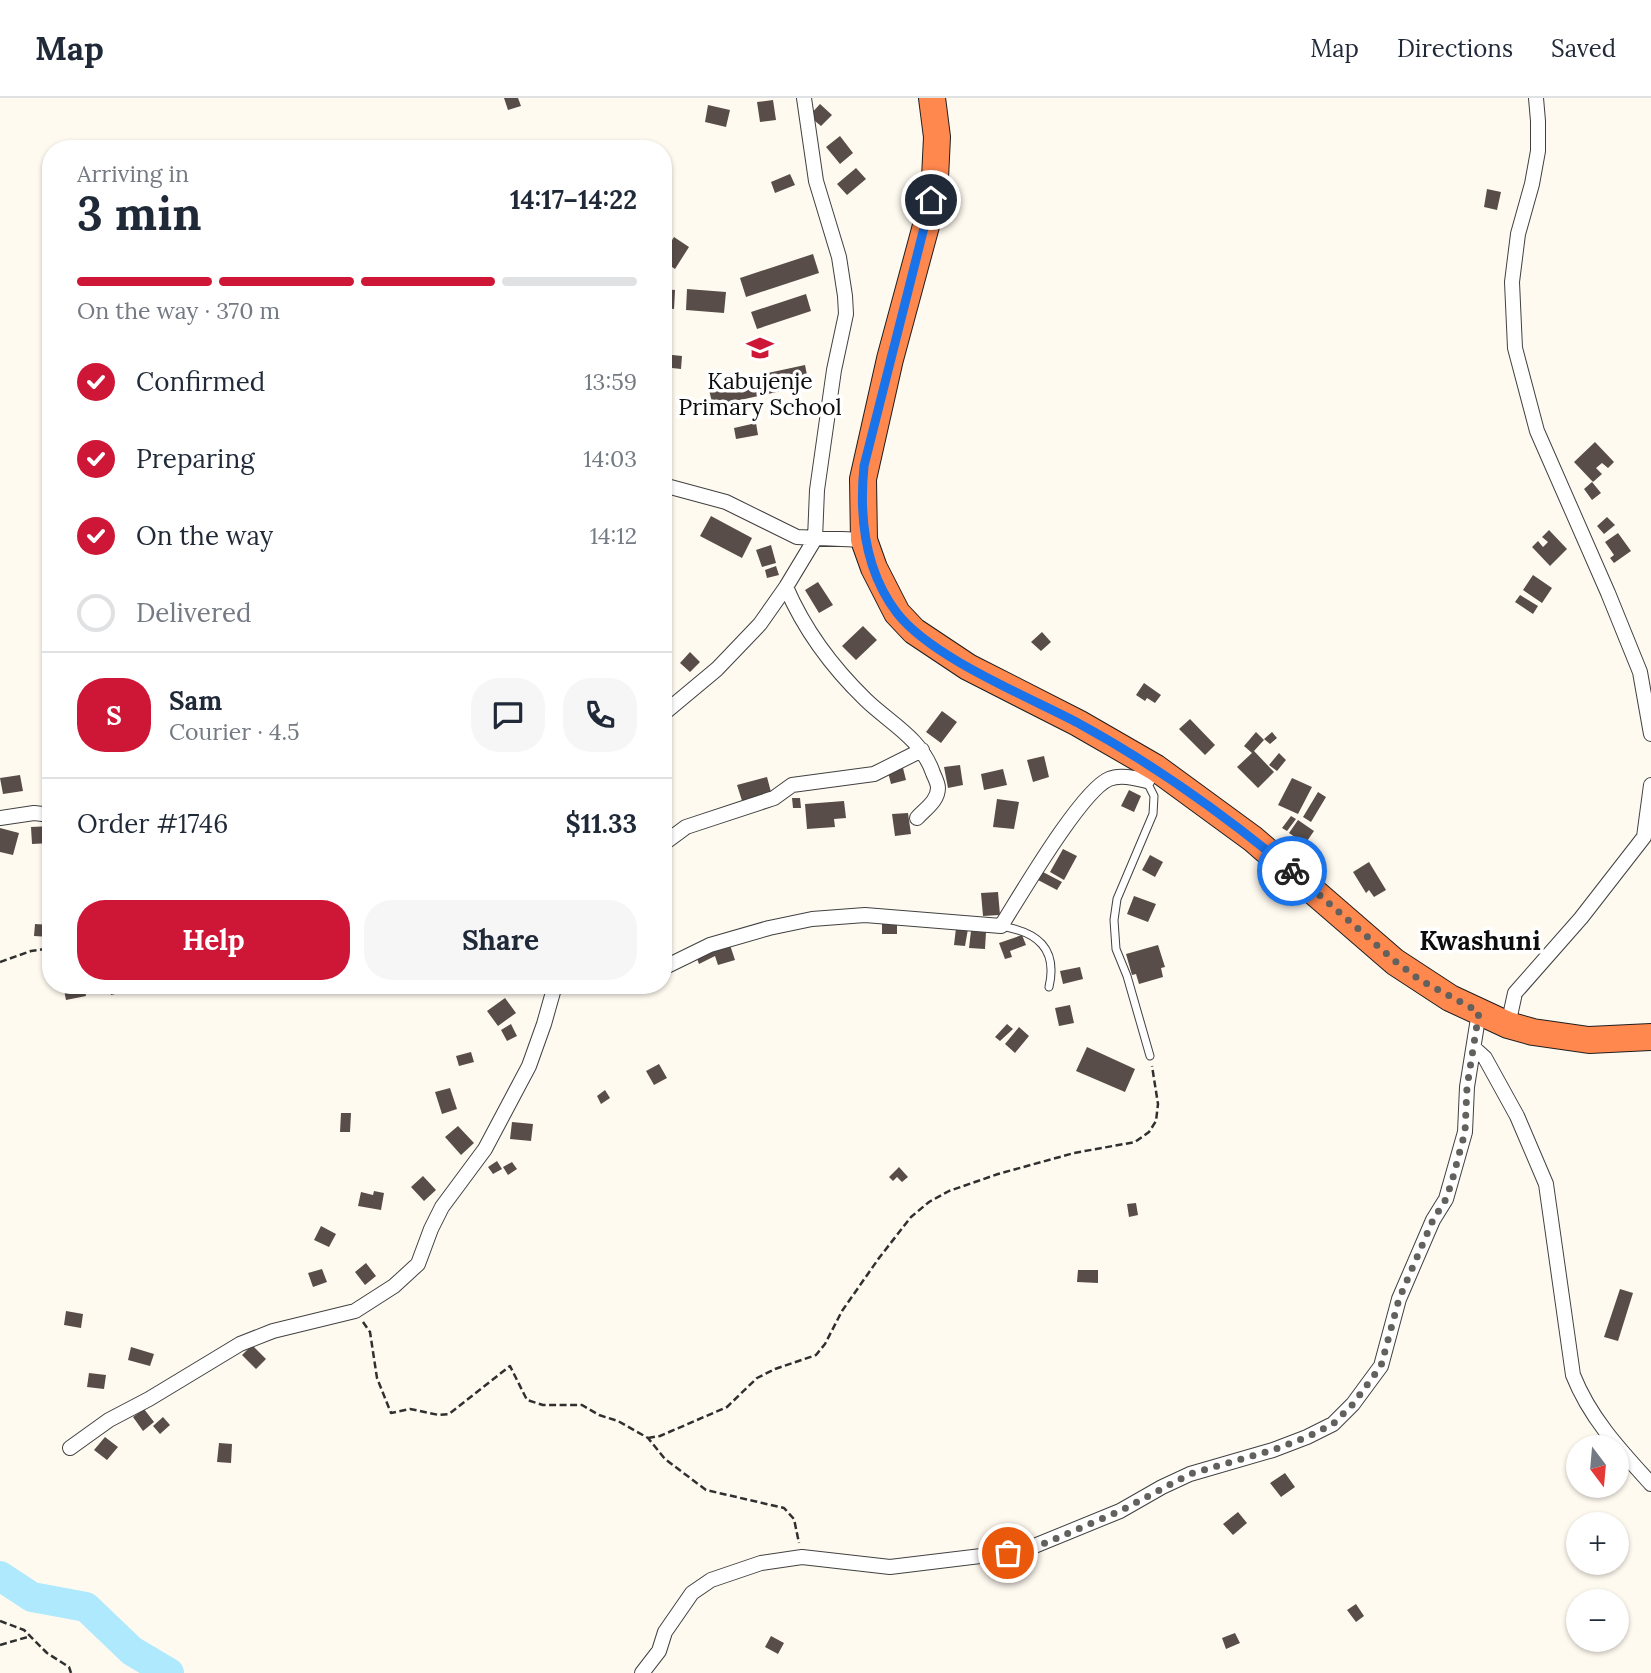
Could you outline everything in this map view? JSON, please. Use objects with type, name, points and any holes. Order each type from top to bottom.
[{"type":"highway","points":[[932,98],[937,137],[935,178],[927,222],[864,466],[864,540],[897,613],[914,631],[968,667],[1078,723],[1151,774],[1253,839],[1404,968],[1438,990],[1507,1025],[1572,1039],[1651,1037]]},
{"type":"street","points":[[672,706],[717,669],[760,624],[815,539],[817,490],[834,370],[846,314],[839,257],[816,181],[804,98]]},
{"type":"street","points":[[1535,98],[1538,151],[1518,234],[1512,282],[1515,348],[1537,431],[1640,672],[1651,734]]},
{"type":"street","points":[[672,487],[726,502],[788,534],[815,539],[864,540]]},
{"type":"street","points":[[786,587],[797,613],[831,660],[867,701],[899,725],[928,756],[938,787],[936,799],[917,818]]},
{"type":"street","points":[[672,837],[686,827],[774,798],[792,785],[874,774],[922,750]]},
{"type":"street","points":[[672,964],[710,945],[812,919],[865,915],[1001,926],[1057,839],[1093,792],[1111,778],[1151,774]]},
{"type":"street","points":[[1507,1025],[1515,993],[1581,918],[1644,837],[1651,785]]},
{"type":"street","points":[[0,818],[42,814]]},
{"type":"street","points":[[70,1448],[109,1420],[240,1344],[273,1331],[355,1311],[394,1286],[418,1264],[442,1207],[485,1149],[529,1066],[552,994]]},
{"type":"street","points":[[642,1673],[659,1651],[665,1632],[692,1593],[711,1580],[761,1563],[802,1557],[890,1567],[1022,1551],[1120,1511],[1190,1474],[1273,1450],[1333,1424],[1353,1404],[1381,1366],[1399,1299],[1433,1220],[1446,1199],[1465,1132],[1467,1087],[1479,1012]]},
{"type":"street","points":[[1474,1048],[1485,1058],[1517,1116],[1546,1184],[1573,1375],[1597,1422],[1651,1484]]},
{"type":"lane","points":[[1150,1056],[1127,976],[1116,949],[1114,920],[1116,899],[1153,814],[1151,774]]},
{"type":"lane","points":[[1001,926],[1036,937],[1050,957],[1052,966],[1049,987]]},
{"type":"path","points":[[0,962],[42,949]]},
{"type":"path","points":[[648,1438],[660,1436],[727,1407],[757,1378],[816,1355],[825,1344],[842,1311],[879,1258],[912,1217],[929,1202],[949,1191],[998,1174],[1074,1153],[1135,1142],[1149,1132],[1156,1121],[1158,1104],[1150,1056]]},
{"type":"path","points":[[355,1311],[370,1332],[377,1378],[391,1413],[410,1409],[439,1415],[449,1414],[510,1366],[527,1400],[543,1405],[582,1405],[648,1438],[665,1460],[706,1490],[784,1508],[794,1519],[802,1557]]},
{"type":"path","points":[[0,1621],[24,1630],[47,1653],[69,1667],[71,1673]]},
{"type":"path","points":[[0,1645],[31,1636]]},
{"type":"building","points":[[504,98],[518,98],[521,106],[508,110]]},
{"type":"building","points":[[773,100],[776,120],[760,122],[757,102]]},
{"type":"building","points":[[820,104],[832,115],[821,126],[809,116]]},
{"type":"building","points":[[708,105],[730,110],[726,127],[705,122]]},
{"type":"building","points":[[840,136],[853,153],[840,164],[826,147]]},
{"type":"building","points":[[856,168],[866,179],[847,195],[837,184]]},
{"type":"building","points":[[790,174],[795,185],[775,193],[771,182]]},
{"type":"building","points":[[1487,189],[1501,192],[1497,210],[1484,207]]},
{"type":"building","points":[[674,237],[689,247],[675,269],[672,267]]},
{"type":"building","points":[[813,254],[819,273],[746,297],[740,278]]},
{"type":"building","points":[[687,289],[726,292],[724,313],[686,310]]},
{"type":"building","points":[[672,290],[675,290],[672,309]]},
{"type":"building","points":[[806,294],[811,311],[757,329],[751,312]]},
{"type":"building","points":[[672,355],[682,356],[681,369],[672,368]]},
{"type":"building","points":[[805,365],[809,385],[713,406],[708,386]]},
{"type":"building","points":[[756,423],[758,435],[736,439],[734,428]]},
{"type":"building","points":[[1595,442],[1614,462],[1608,468],[1602,463],[1596,468],[1602,474],[1593,482],[1574,462]]},
{"type":"building","points":[[1592,482],[1601,493],[1592,500],[1584,489]]},
{"type":"building","points":[[711,516],[752,538],[742,558],[700,536]]},
{"type":"building","points":[[1607,517],[1615,525],[1604,534],[1597,526]]},
{"type":"building","points":[[1549,530],[1567,549],[1550,566],[1532,547],[1538,541],[1543,547],[1548,542],[1542,537]]},
{"type":"building","points":[[1618,533],[1631,551],[1614,563],[1610,558],[1614,555],[1605,542]]},
{"type":"building","points":[[771,545],[776,563],[762,567],[756,550]]},
{"type":"building","points":[[776,566],[779,575],[767,578],[765,570]]},
{"type":"building","points":[[1533,575],[1552,588],[1542,603],[1523,590]]},
{"type":"building","points":[[818,582],[833,605],[819,613],[805,590]]},
{"type":"building","points":[[1520,595],[1538,606],[1533,614],[1515,602]]},
{"type":"building","points":[[863,626],[877,640],[856,660],[842,646]]},
{"type":"building","points":[[1042,632],[1051,642],[1041,651],[1031,642]]},
{"type":"building","points":[[690,652],[700,662],[690,672],[680,663]]},
{"type":"building","points":[[1144,683],[1161,695],[1155,703],[1136,695]]},
{"type":"building","points":[[942,711],[957,722],[941,743],[926,732]]},
{"type":"building","points":[[1190,719],[1215,745],[1205,755],[1179,729]]},
{"type":"building","points":[[1256,732],[1264,740],[1254,751],[1274,772],[1258,788],[1237,767],[1252,753],[1244,746]]},
{"type":"building","points":[[1272,732],[1277,738],[1270,744],[1264,739]]},
{"type":"building","points":[[1279,753],[1286,760],[1277,771],[1269,765]]},
{"type":"building","points":[[1044,756],[1049,777],[1033,782],[1027,760]]},
{"type":"building","points":[[960,765],[963,785],[948,788],[944,767]]},
{"type":"building","points":[[903,768],[906,780],[891,784],[888,772]]},
{"type":"building","points":[[1003,769],[1007,785],[984,790],[981,774]]},
{"type":"building","points":[[20,775],[23,791],[3,794],[0,778]]},
{"type":"building","points":[[767,777],[772,796],[743,804],[737,785]]},
{"type":"building","points":[[1292,778],[1312,787],[1298,814],[1278,805]]},
{"type":"building","points":[[1129,790],[1141,796],[1134,812],[1121,806]]},
{"type":"building","points":[[1318,792],[1326,797],[1311,822],[1303,817]]},
{"type":"building","points":[[792,798],[800,798],[801,808],[793,808]]},
{"type":"building","points":[[997,799],[1019,802],[1014,829],[993,827]]},
{"type":"building","points":[[844,801],[846,818],[834,819],[835,827],[807,829],[805,804]]},
{"type":"building","points":[[908,813],[911,834],[895,836],[892,814]]},
{"type":"building","points":[[1291,816],[1296,819],[1287,831],[1282,828]]},
{"type":"building","points":[[1298,820],[1314,831],[1305,844],[1289,833]]},
{"type":"building","points":[[42,826],[42,843],[32,844],[31,827]]},
{"type":"building","points":[[0,828],[19,833],[13,855],[0,852]]},
{"type":"building","points":[[1063,849],[1077,856],[1064,880],[1050,872]]},
{"type":"building","points":[[1150,855],[1163,862],[1155,877],[1142,870]]},
{"type":"building","points":[[1369,862],[1386,890],[1374,897],[1369,890],[1366,893],[1353,872]]},
{"type":"building","points":[[1043,872],[1062,882],[1057,890],[1038,880]]},
{"type":"building","points":[[998,892],[1000,915],[983,916],[981,893]]},
{"type":"building","points":[[1134,896],[1156,904],[1148,922],[1127,914]]},
{"type":"building","points":[[882,919],[897,919],[897,934],[882,934]]},
{"type":"building","points":[[35,924],[42,924],[42,936],[34,936]]},
{"type":"building","points":[[956,928],[968,929],[965,946],[954,945]]},
{"type":"building","points":[[971,931],[986,932],[985,949],[969,948]]},
{"type":"building","points":[[1022,935],[1026,945],[1010,951],[1012,957],[1005,959],[999,943]]},
{"type":"building","points":[[730,945],[735,960],[718,965],[715,956],[699,964],[696,956]]},
{"type":"building","points":[[1158,945],[1165,967],[1161,968],[1163,977],[1139,984],[1136,974],[1132,975],[1126,954]]},
{"type":"building","points":[[1080,967],[1083,979],[1063,984],[1060,971]]},
{"type":"building","points":[[65,994],[86,994],[86,996],[66,1000]]},
{"type":"building","points":[[505,998],[516,1013],[498,1026],[487,1011]]},
{"type":"building","points":[[1070,1005],[1074,1023],[1059,1026],[1055,1008]]},
{"type":"building","points":[[511,1024],[517,1036],[507,1041],[501,1030]]},
{"type":"building","points":[[1007,1024],[1013,1029],[1000,1041],[995,1037]]},
{"type":"building","points":[[1019,1027],[1029,1036],[1015,1053],[1005,1044]]},
{"type":"building","points":[[1087,1047],[1135,1069],[1125,1092],[1076,1071]]},
{"type":"building","points":[[471,1052],[474,1062],[459,1066],[456,1056]]},
{"type":"building","points":[[659,1064],[667,1078],[654,1085],[646,1071]]},
{"type":"building","points":[[450,1088],[457,1109],[442,1114],[435,1092]]},
{"type":"building","points":[[605,1090],[610,1098],[601,1104],[597,1096]]},
{"type":"building","points":[[341,1113],[351,1113],[350,1132],[340,1132]]},
{"type":"building","points":[[512,1122],[533,1124],[531,1141],[510,1139]]},
{"type":"building","points":[[458,1126],[474,1143],[461,1155],[445,1137]]},
{"type":"building","points":[[497,1161],[502,1169],[493,1174],[488,1167]]},
{"type":"building","points":[[512,1162],[517,1169],[508,1175],[503,1167]]},
{"type":"building","points":[[899,1167],[908,1177],[902,1182],[897,1177],[893,1181],[889,1177]]},
{"type":"building","points":[[423,1176],[436,1190],[424,1201],[411,1187]]},
{"type":"building","points":[[374,1191],[384,1193],[381,1210],[358,1206],[361,1192],[373,1195]]},
{"type":"building","points":[[1136,1203],[1138,1215],[1129,1217],[1127,1204]]},
{"type":"building","points":[[321,1226],[336,1234],[329,1247],[314,1240]]},
{"type":"building","points":[[366,1263],[376,1276],[365,1285],[355,1272]]},
{"type":"building","points":[[322,1269],[327,1282],[313,1287],[308,1273]]},
{"type":"building","points":[[1078,1270],[1098,1270],[1098,1283],[1077,1282]]},
{"type":"building","points":[[1620,1289],[1633,1293],[1618,1341],[1604,1337]]},
{"type":"building","points":[[66,1311],[83,1314],[81,1328],[64,1325]]},
{"type":"building","points":[[252,1345],[266,1359],[256,1369],[242,1355]]},
{"type":"building","points":[[131,1347],[154,1354],[150,1366],[128,1360]]},
{"type":"building","points":[[89,1373],[106,1375],[104,1389],[87,1387]]},
{"type":"building","points":[[144,1409],[154,1422],[143,1431],[133,1417]]},
{"type":"building","points":[[163,1417],[170,1425],[160,1434],[153,1426]]},
{"type":"building","points":[[105,1437],[118,1447],[107,1460],[94,1450]]},
{"type":"building","points":[[219,1443],[232,1444],[231,1463],[217,1462]]},
{"type":"building","points":[[1285,1473],[1295,1487],[1281,1497],[1270,1483]]},
{"type":"building","points":[[1238,1512],[1247,1523],[1233,1535],[1223,1524]]},
{"type":"building","points":[[1356,1604],[1364,1616],[1356,1622],[1347,1610]]},
{"type":"building","points":[[1235,1633],[1240,1643],[1226,1649],[1222,1638]]},
{"type":"building","points":[[771,1636],[784,1643],[778,1654],[765,1647]]},
{"type":"waterway","points":[[0,1576],[32,1597],[86,1607],[132,1651],[169,1673]]},
{"type":"way so far","points":[[1008,1553],[1043,1544],[1120,1511],[1190,1474],[1273,1450],[1333,1424],[1353,1404],[1381,1366],[1399,1299],[1452,1181],[1465,1132],[1467,1087],[1479,1012],[1420,980],[1292,871]]},
{"type":"place","name":"Kabujenje Primary School","points":[[760,348]]},
{"type":"district","name":"Kwashuni","points":[[1480,940]]},
{"type":"route","points":[[931,200],[864,466],[864,540],[884,590],[897,613],[914,631],[938,648],[968,667],[1078,723],[1156,768],[1292,871]]}]
